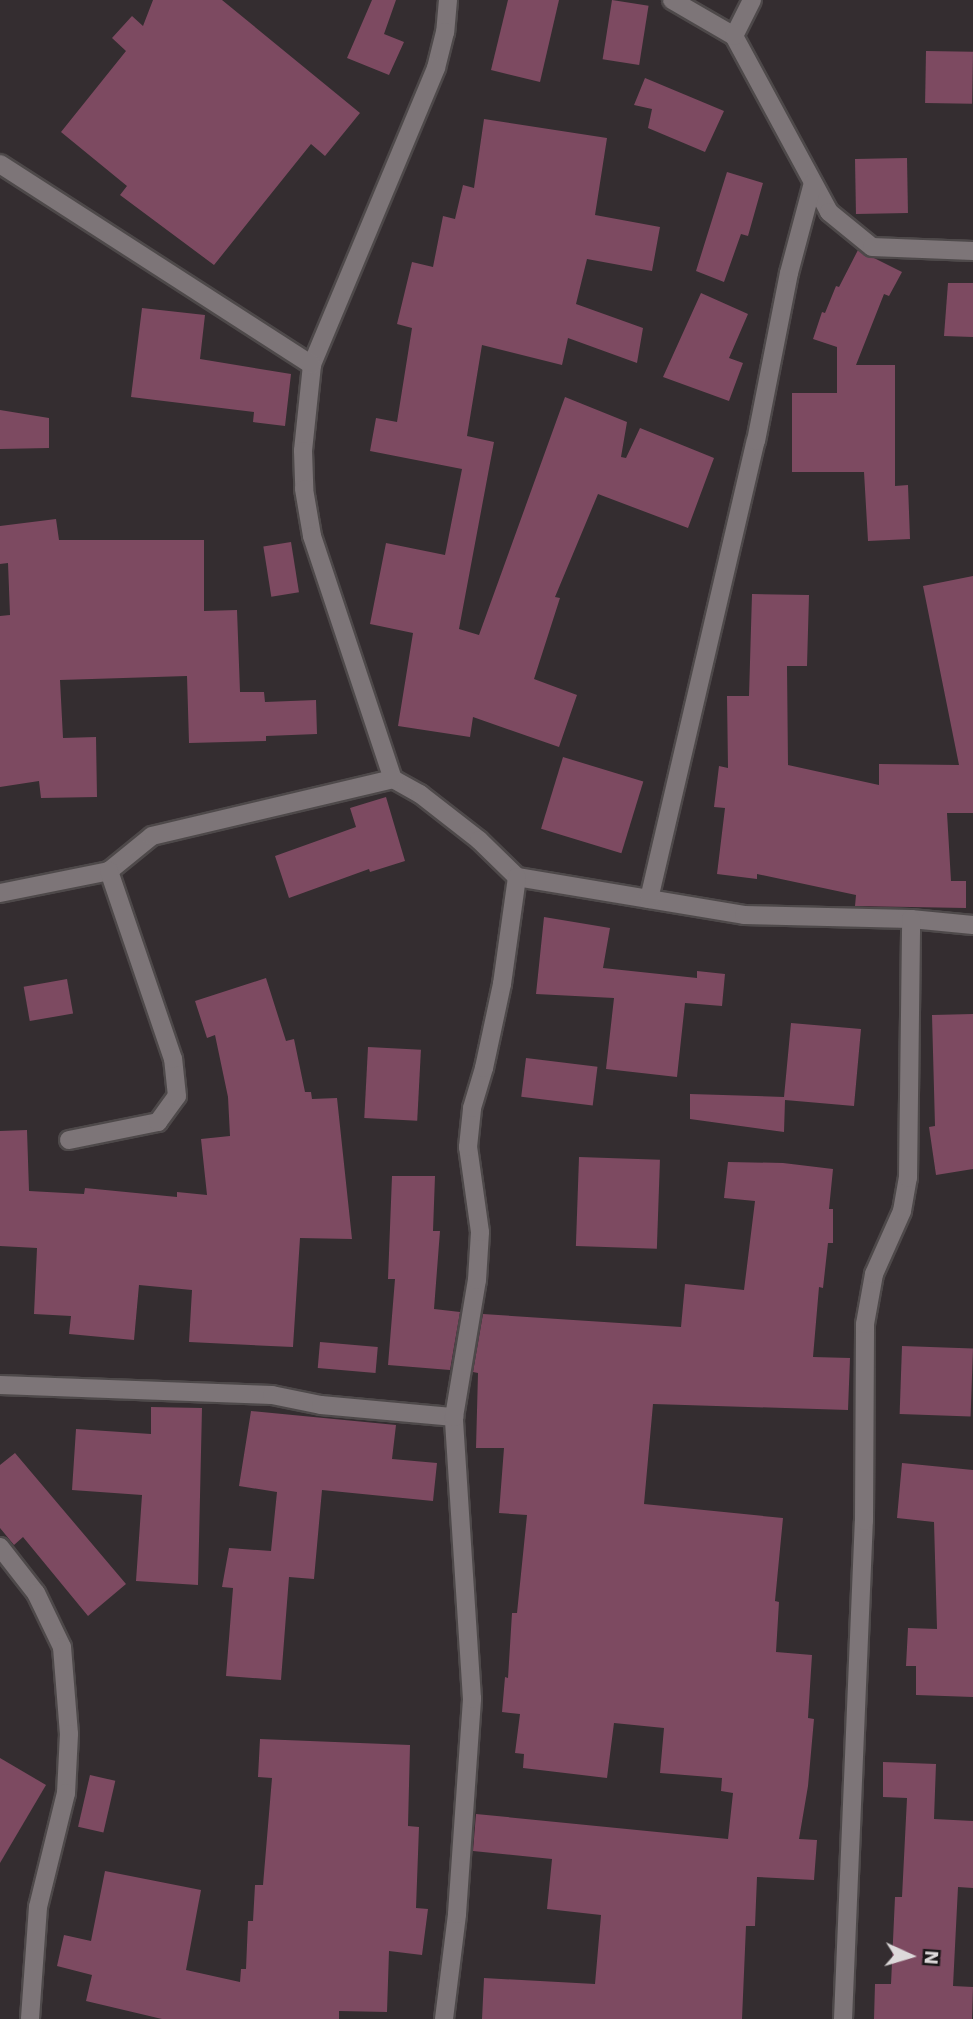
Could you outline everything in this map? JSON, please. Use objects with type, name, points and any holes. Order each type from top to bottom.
[{"type":"street","points":[[393,779],[312,536],[304,489],[303,451],[312,365],[436,68],[445,32],[448,0]]},
{"type":"street","points":[[672,0],[734,36],[829,212],[872,247],[973,251]]},
{"type":"street","points":[[734,36],[752,0]]},
{"type":"street","points":[[0,164],[312,365]]},
{"type":"street","points":[[649,899],[756,441],[789,272],[814,183]]},
{"type":"street","points":[[0,893],[109,872],[152,836],[393,779],[420,794],[479,840],[517,877],[744,915],[911,919],[973,925]]},
{"type":"street","points":[[69,1140],[158,1122],[177,1096],[173,1059],[109,872]]},
{"type":"street","points":[[444,2019],[457,1914],[472,1699],[454,1418],[477,1280],[480,1232],[468,1147],[472,1108],[484,1068],[502,984],[517,877]]},
{"type":"street","points":[[843,2019],[864,1521],[866,1324],[874,1274],[902,1211],[908,1178],[911,919]]},
{"type":"street","points":[[0,1385],[272,1395],[321,1405],[454,1418]]},
{"type":"street","points":[[0,1546],[36,1593],[62,1647],[69,1734],[66,1793],[38,1908],[33,1941],[30,2019]]},
{"type":"building","points":[[153,0],[222,0],[360,113],[325,156],[311,144],[214,265],[120,195],[127,186],[61,132],[126,51],[112,38],[132,16],[143,26]]},
{"type":"building","points":[[372,0],[396,0],[384,34],[404,42],[389,75],[347,58]]},
{"type":"building","points":[[508,0],[559,0],[540,82],[491,70]]},
{"type":"building","points":[[612,0],[649,6],[639,65],[603,59]]},
{"type":"building","points":[[926,51],[973,52],[972,104],[925,103]]},
{"type":"building","points":[[645,78],[724,111],[705,152],[648,128],[652,109],[634,105]]},
{"type":"building","points":[[484,119],[607,138],[595,215],[660,227],[652,271],[587,259],[576,304],[643,328],[637,363],[568,338],[562,365],[482,345],[467,436],[494,442],[459,629],[479,635],[565,397],[627,422],[621,457],[626,458],[640,428],[714,458],[688,528],[598,494],[555,597],[560,598],[534,679],[577,695],[559,747],[473,717],[470,737],[398,726],[413,633],[370,624],[386,543],[445,555],[462,469],[370,451],[376,418],[397,422],[412,328],[397,324],[412,262],[433,267],[443,216],[455,219],[463,185],[474,188]]},
{"type":"building","points":[[907,158],[908,213],[856,214],[855,159]]},
{"type":"building","points":[[727,172],[763,183],[748,236],[741,234],[724,282],[696,271]]},
{"type":"building","points":[[858,250],[902,272],[889,296],[884,294],[856,365],[895,365],[895,486],[908,485],[910,539],[868,541],[864,472],[792,472],[792,393],[837,393],[837,347],[813,339],[822,312],[825,313],[836,286],[839,287]]},
{"type":"building","points":[[948,283],[973,283],[973,337],[944,336]]},
{"type":"building","points":[[701,293],[748,314],[729,358],[743,363],[729,401],[663,377]]},
{"type":"building","points":[[142,308],[205,315],[200,359],[291,374],[285,426],[253,422],[254,412],[131,397]]},
{"type":"building","points":[[0,410],[49,418],[49,448],[0,449]]},
{"type":"building","points":[[56,519],[59,540],[204,540],[204,611],[237,610],[240,692],[264,692],[265,702],[316,700],[317,734],[266,736],[266,741],[189,743],[187,676],[60,680],[63,738],[96,737],[97,797],[41,798],[39,781],[0,787],[0,616],[10,615],[8,563],[0,564],[0,526]]},
{"type":"building","points":[[291,542],[299,592],[271,597],[263,546]]},
{"type":"building","points":[[973,576],[973,813],[947,813],[951,881],[966,881],[966,908],[855,906],[856,895],[757,874],[757,879],[717,874],[725,808],[714,807],[719,766],[728,768],[727,696],[749,696],[752,594],[809,595],[807,666],[787,666],[788,765],[879,785],[879,764],[959,765],[923,586]]},
{"type":"building","points":[[563,757],[643,782],[621,853],[541,829]]},
{"type":"building","points":[[386,797],[405,861],[370,872],[369,869],[289,898],[275,856],[356,827],[350,808]]},
{"type":"building","points":[[544,917],[610,928],[603,968],[697,978],[697,971],[725,974],[722,1006],[685,1003],[677,1077],[606,1069],[614,998],[536,994]]},
{"type":"building","points":[[266,978],[286,1041],[294,1039],[305,1092],[311,1092],[312,1099],[337,1098],[352,1239],[300,1238],[293,1347],[189,1342],[192,1290],[139,1285],[134,1340],[69,1334],[71,1316],[34,1314],[37,1248],[0,1246],[0,1131],[27,1130],[29,1191],[84,1194],[85,1188],[177,1197],[177,1192],[207,1195],[201,1139],[230,1136],[228,1097],[215,1035],[207,1038],[195,1001]]},
{"type":"building","points":[[67,979],[73,1013],[30,1021],[24,987]]},
{"type":"building","points":[[973,1014],[973,1169],[936,1175],[929,1127],[935,1126],[932,1015]]},
{"type":"building","points":[[791,1023],[861,1029],[854,1106],[785,1100],[784,1132],[690,1119],[690,1094],[784,1097]]},
{"type":"building","points":[[368,1047],[421,1050],[417,1121],[364,1118]]},
{"type":"building","points":[[526,1058],[597,1067],[593,1105],[521,1097]]},
{"type":"building","points":[[579,1157],[660,1160],[657,1249],[576,1246]]},
{"type":"building","points":[[728,1162],[783,1163],[833,1169],[829,1209],[833,1209],[833,1243],[828,1243],[823,1288],[819,1287],[813,1357],[850,1358],[848,1410],[653,1404],[644,1504],[783,1518],[775,1601],[779,1602],[776,1652],[812,1655],[808,1718],[814,1719],[808,1786],[799,1839],[817,1840],[814,1880],[757,1877],[755,1926],[746,1926],[742,2019],[482,2019],[484,1978],[595,1984],[601,1915],[547,1909],[552,1859],[473,1851],[476,1814],[728,1839],[733,1793],[721,1791],[722,1778],[660,1773],[664,1728],[614,1723],[607,1778],[523,1768],[524,1754],[515,1753],[520,1714],[502,1712],[505,1677],[508,1678],[512,1613],[517,1613],[527,1515],[499,1513],[504,1448],[476,1448],[478,1373],[473,1372],[483,1314],[681,1327],[685,1284],[744,1290],[755,1201],[724,1198]]},
{"type":"building","points":[[392,1176],[435,1176],[433,1231],[440,1231],[434,1309],[460,1312],[450,1370],[388,1365],[395,1279],[388,1279]]},
{"type":"building","points":[[320,1342],[378,1347],[376,1373],[318,1368]]},
{"type":"building","points":[[902,1346],[973,1348],[971,1416],[900,1414]]},
{"type":"building","points":[[151,1407],[202,1408],[198,1585],[136,1581],[142,1495],[72,1490],[76,1429],[151,1434]]},
{"type":"building","points":[[251,1411],[396,1425],[392,1459],[437,1463],[433,1501],[322,1490],[314,1579],[289,1577],[281,1680],[226,1676],[233,1588],[222,1587],[229,1548],[271,1551],[277,1492],[239,1486]]},
{"type":"building","points":[[15,1453],[126,1584],[88,1616],[23,1537],[14,1545],[0,1528],[0,1465]]},
{"type":"building","points":[[902,1463],[973,1470],[973,1697],[916,1695],[916,1666],[906,1666],[908,1628],[937,1629],[934,1522],[897,1518]]},
{"type":"building","points":[[260,1739],[410,1745],[408,1826],[419,1827],[416,1908],[428,1909],[422,1955],[389,1951],[387,2012],[339,2011],[339,2019],[162,2019],[86,2001],[92,1975],[57,1966],[64,1935],[91,1941],[105,1871],[201,1890],[186,1970],[240,1982],[241,1969],[246,1969],[248,1921],[253,1921],[255,1885],[263,1885],[272,1778],[258,1777]]},
{"type":"building","points":[[0,1758],[46,1785],[0,1863]]},
{"type":"building","points":[[883,1762],[936,1764],[934,1819],[973,1821],[973,1888],[958,1887],[953,1986],[973,1987],[972,2019],[874,2019],[875,1984],[891,1984],[895,1897],[902,1897],[907,1798],[883,1797]]},
{"type":"building","points":[[90,1775],[115,1781],[103,1832],[78,1827]]}]
